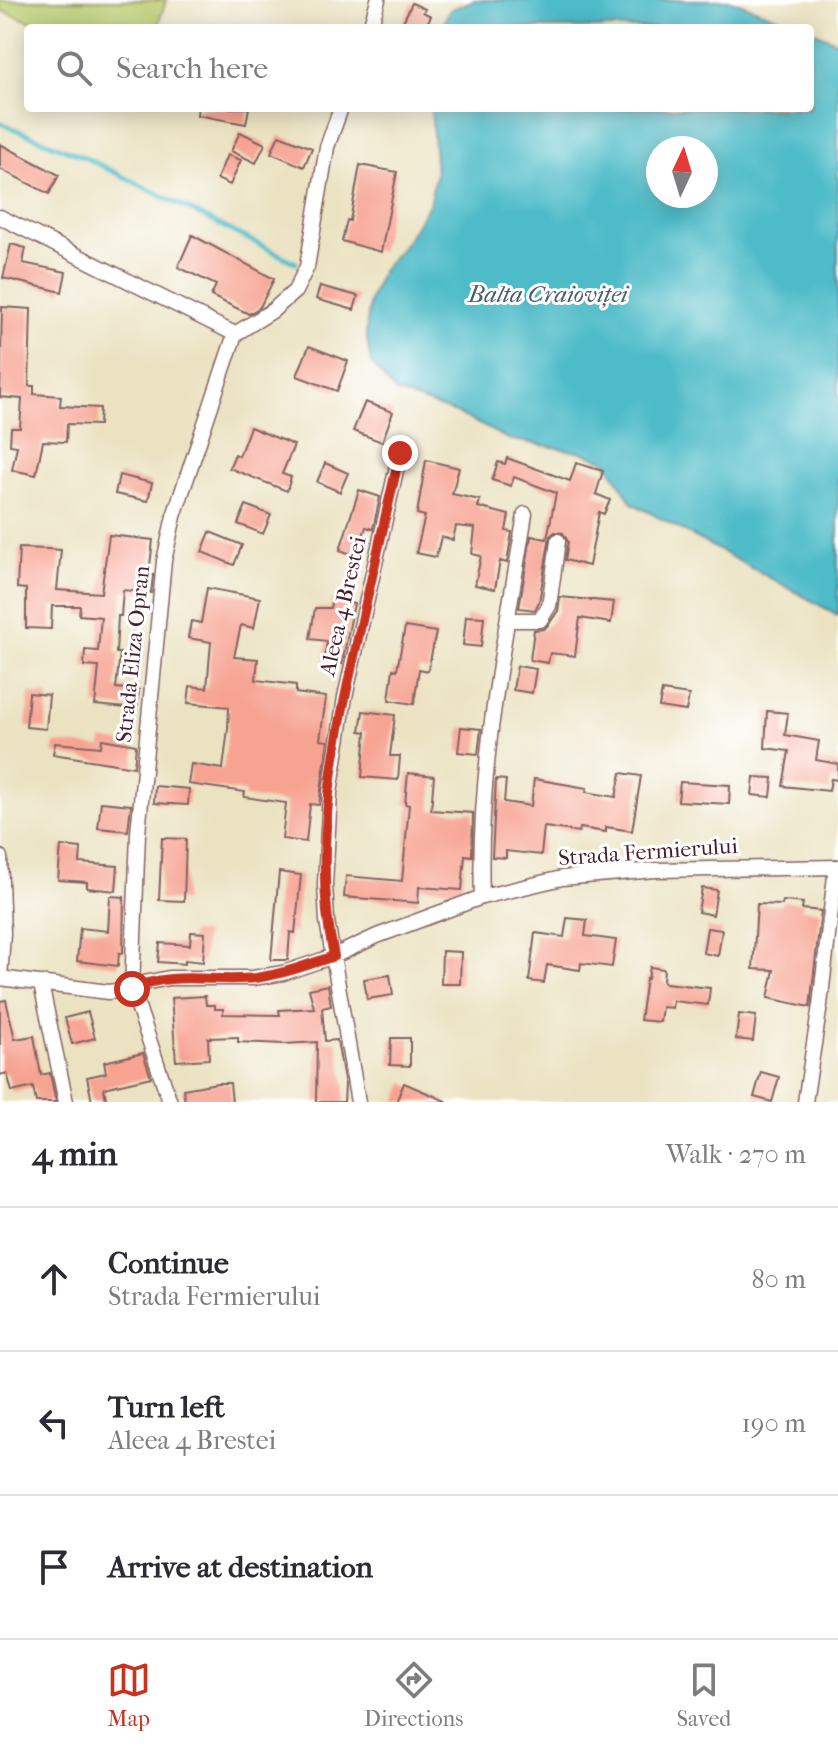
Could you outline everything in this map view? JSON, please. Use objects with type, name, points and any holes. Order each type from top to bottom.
[{"type":"street","points":[[371,24],[378,0]]},
{"type":"street","points":[[0,217],[235,334],[272,311],[295,291],[307,267],[327,147],[340,112]]},
{"type":"street","name":"Strada Eliza Opran","points":[[132,989],[138,833],[164,561],[178,503],[235,334]]},
{"type":"street","name":"Aleea 4 Brestei","points":[[358,1102],[327,921],[325,884],[330,793],[345,697],[400,453]]},
{"type":"street","points":[[482,897],[483,808],[525,514]]},
{"type":"street","points":[[508,620],[540,620],[545,613],[549,606],[558,541]]},
{"type":"street","points":[[0,857],[3,933],[0,978]]},
{"type":"street","name":"Strada Fermierului","points":[[0,978],[108,992],[132,989],[169,978],[253,978],[283,973],[334,956],[377,936],[482,897],[562,878],[746,867],[837,867]]},
{"type":"street","points":[[805,1102],[837,867]]},
{"type":"street","points":[[41,984],[66,1102]]},
{"type":"street","points":[[132,989],[170,1102]]},
{"type":"green space","points":[[0,0],[166,0],[158,24],[37,24],[0,10]]},
{"type":"water","points":[[474,0],[731,0],[794,24],[443,24],[450,10]]},
{"type":"water","name":"Balta Craioviței","points":[[814,32],[838,42],[838,615],[632,503],[606,461],[581,452],[508,439],[459,414],[395,392],[371,363],[366,332],[370,299],[382,271],[403,246],[429,205],[436,173],[431,112],[814,112]]},
{"type":"building","points":[[412,3],[431,16],[427,24],[402,24]]},
{"type":"building","points":[[197,112],[248,112],[246,124],[197,115]]},
{"type":"building","points":[[240,132],[265,144],[256,163],[231,151]]},
{"type":"building","points":[[279,135],[312,148],[304,167],[271,153]]},
{"type":"building","points":[[0,144],[59,175],[49,194],[0,169]]},
{"type":"building","points":[[227,155],[241,160],[230,185],[217,179]]},
{"type":"building","points":[[360,165],[397,172],[381,252],[342,241],[347,220],[350,221]]},
{"type":"building","points":[[192,235],[274,279],[260,307],[249,314],[211,296],[216,285],[178,267]]},
{"type":"building","points":[[11,244],[26,248],[23,263],[66,272],[62,292],[3,278]]},
{"type":"building","points":[[320,286],[358,296],[354,310],[316,299]]},
{"type":"building","points":[[2,307],[31,309],[29,386],[34,386],[34,394],[61,396],[60,406],[100,408],[99,425],[67,424],[66,442],[43,441],[36,475],[12,470],[17,446],[10,445],[11,428],[20,428],[22,399],[0,397]]},
{"type":"building","points":[[309,346],[348,361],[337,391],[297,376]]},
{"type":"building","points":[[365,402],[393,412],[382,442],[353,431]]},
{"type":"building","points":[[250,427],[294,445],[282,474],[291,477],[287,491],[229,468],[235,454],[239,456]]},
{"type":"building","points":[[507,458],[570,481],[576,463],[603,471],[596,494],[610,500],[604,514],[599,512],[589,566],[565,560],[568,542],[563,533],[555,532],[550,536],[535,610],[519,608],[531,536],[547,539],[556,493],[514,477],[511,486],[492,480],[498,462],[505,464]]},
{"type":"building","points":[[426,460],[459,468],[452,494],[480,500],[478,507],[509,515],[506,531],[512,532],[507,563],[500,561],[495,589],[475,585],[481,556],[472,554],[475,528],[456,526],[453,540],[441,537],[436,557],[416,553],[425,516],[417,514]]},
{"type":"building","points":[[325,463],[348,473],[340,492],[317,482]]},
{"type":"building","points":[[119,475],[152,483],[148,501],[115,494]]},
{"type":"building","points":[[359,490],[380,497],[373,529],[366,527],[356,556],[340,550]]},
{"type":"building","points":[[246,505],[271,515],[263,534],[238,524]]},
{"type":"building","points":[[210,532],[242,545],[234,565],[202,552]]},
{"type":"building","points":[[109,535],[153,540],[149,574],[153,575],[151,593],[123,590],[121,616],[118,616],[116,653],[120,653],[116,688],[139,690],[137,709],[95,705],[99,667],[84,666],[85,650],[98,651],[101,617],[79,615],[80,606],[52,606],[51,629],[26,628],[26,589],[17,588],[19,548],[47,549],[61,550],[57,590],[101,593]]},
{"type":"building","points":[[207,588],[260,598],[254,628],[241,625],[234,657],[258,659],[256,680],[296,685],[296,693],[326,697],[320,740],[328,741],[319,805],[310,804],[306,842],[282,839],[286,803],[244,797],[245,792],[188,784],[191,764],[223,769],[228,729],[229,707],[188,703],[190,686],[207,688],[211,642],[188,638],[191,621],[201,623]]},
{"type":"building","points":[[560,597],[614,602],[611,623],[580,618],[575,656],[550,653],[548,663],[530,660],[534,630],[544,629],[548,625],[558,611]]},
{"type":"building","points":[[332,599],[354,604],[342,664],[324,661],[327,641],[310,639],[315,608],[330,608]]},
{"type":"building","points":[[466,616],[484,617],[481,647],[463,645]]},
{"type":"building","points":[[405,627],[436,632],[428,671],[419,669],[414,704],[389,700],[393,669],[397,670]]},
{"type":"building","points":[[517,666],[536,669],[532,693],[513,690]]},
{"type":"building","points":[[662,691],[689,695],[686,711],[659,707]]},
{"type":"building","points":[[29,693],[49,695],[46,729],[26,727]]},
{"type":"building","points":[[363,711],[395,715],[390,756],[400,756],[398,780],[362,777],[366,732],[360,731]]},
{"type":"building","points":[[767,711],[788,713],[785,735],[819,741],[816,760],[838,764],[838,780],[831,779],[829,791],[783,786],[789,751],[765,748]]},
{"type":"building","points":[[461,727],[481,729],[478,754],[458,752]]},
{"type":"building","points":[[102,739],[136,745],[134,767],[53,754],[55,743],[101,747]]},
{"type":"building","points":[[408,773],[434,776],[431,810],[473,813],[472,856],[465,855],[462,890],[419,887],[418,903],[344,897],[346,876],[402,881],[409,805],[405,804]]},
{"type":"building","points":[[621,773],[641,776],[632,831],[606,827],[606,832],[580,828],[579,832],[544,827],[541,855],[506,851],[506,858],[492,857],[496,779],[506,780],[504,802],[531,806],[534,779],[587,788],[586,792],[616,797]]},
{"type":"building","points":[[754,777],[773,778],[771,797],[752,795]]},
{"type":"building","points":[[680,782],[730,785],[729,804],[678,801]]},
{"type":"building","points":[[155,786],[189,789],[188,805],[154,803]]},
{"type":"building","points":[[101,802],[131,805],[128,831],[98,828]]},
{"type":"building","points":[[162,838],[186,839],[184,901],[159,900]]},
{"type":"building","points":[[61,846],[81,848],[80,863],[118,866],[116,891],[87,888],[87,882],[58,880]]},
{"type":"building","points":[[279,872],[301,875],[295,933],[290,932],[288,960],[271,960]]},
{"type":"building","points":[[702,888],[717,890],[713,915],[698,912]]},
{"type":"building","points":[[110,896],[124,897],[123,953],[119,953],[118,966],[77,961],[80,928],[108,931]]},
{"type":"building","points":[[783,901],[803,903],[802,909],[821,911],[810,1007],[768,998],[774,970],[753,969],[757,904],[782,905]]},
{"type":"building","points":[[567,918],[587,920],[585,936],[616,940],[612,967],[581,963],[580,970],[547,965],[544,983],[529,981],[535,933],[564,937]]},
{"type":"building","points":[[707,928],[722,930],[718,956],[703,953]]},
{"type":"building","points":[[191,932],[205,933],[203,962],[158,962],[160,943],[190,945]]},
{"type":"building","points":[[442,951],[461,952],[460,984],[441,984]]},
{"type":"building","points":[[650,967],[664,969],[665,983],[710,988],[708,1005],[673,1001],[672,1008],[662,1007],[660,1022],[640,1020]]},
{"type":"building","points":[[390,975],[393,995],[367,999],[364,979]]},
{"type":"building","points":[[328,985],[331,1006],[322,1008],[325,1041],[337,1040],[345,1085],[344,1102],[316,1102],[317,1042],[284,1044],[238,1042],[238,1037],[208,1038],[209,1059],[176,1061],[171,998],[205,996],[206,1005],[223,1009],[223,1014],[280,1015],[279,1010],[314,1008],[309,989]]},
{"type":"building","points":[[6,1000],[15,1039],[34,1036],[41,1075],[50,1073],[56,1102],[36,1102],[33,1087],[12,1092],[7,1073],[0,1075],[0,1001]]},
{"type":"building","points":[[88,1012],[95,1038],[72,1044],[65,1018]]},
{"type":"building","points":[[739,1014],[756,1016],[753,1041],[736,1039]]},
{"type":"building","points":[[391,1038],[410,1038],[410,1066],[390,1065]]},
{"type":"building","points":[[143,1053],[151,1077],[104,1088],[106,1100],[92,1102],[87,1077],[106,1073],[104,1062]]},
{"type":"building","points":[[761,1072],[779,1077],[772,1102],[754,1097]]},
{"type":"building","points":[[230,1083],[232,1102],[185,1102],[183,1089]]},
{"type":"building","points":[[404,1083],[448,1102],[396,1102]]},
{"type":"waterway","points":[[0,123],[84,157],[296,263]]},
{"type":"route","points":[[132,989],[169,978],[253,978],[283,973],[334,956],[327,921],[325,884],[330,793],[345,697],[400,453]]}]
